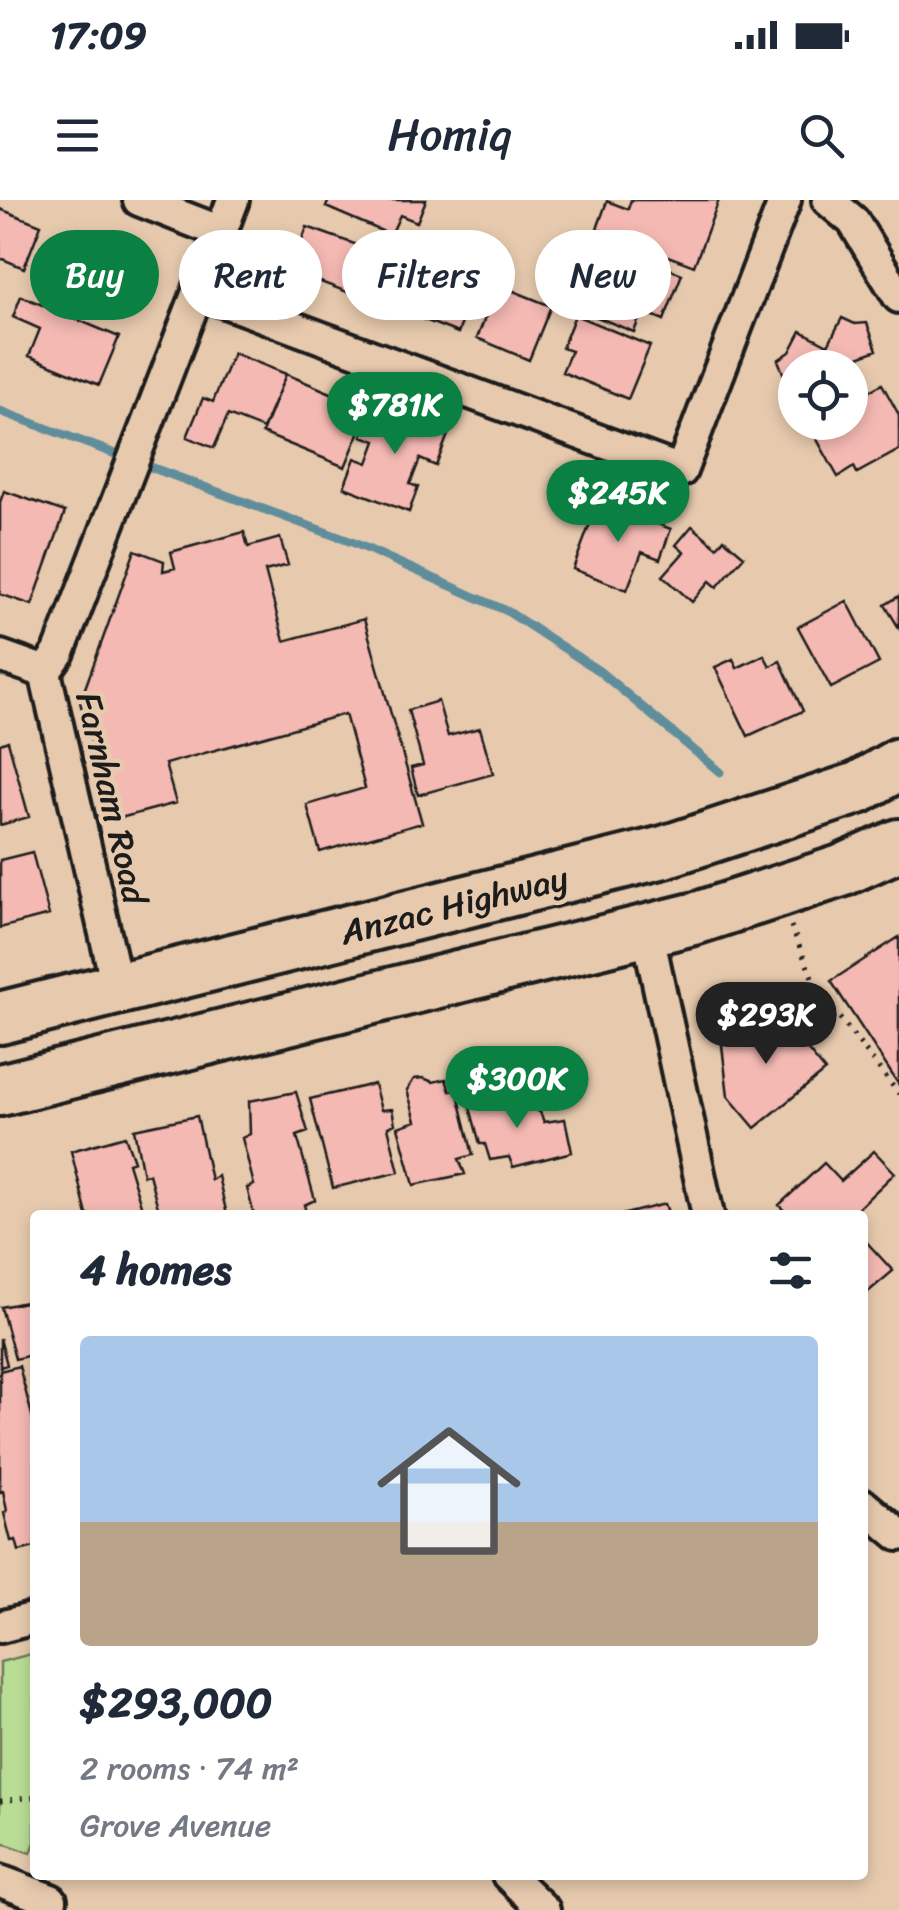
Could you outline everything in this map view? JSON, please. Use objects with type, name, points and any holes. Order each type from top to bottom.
[{"type":"highway","name":"Anzac Highway","points":[[0,1018],[664,852],[858,788],[899,764]]},
{"type":"highway","name":"Anzac Highway","points":[[0,1090],[647,930],[841,871],[899,844]]},
{"type":"street","points":[[139,200],[217,230]]},
{"type":"street","points":[[223,230],[234,200]]},
{"type":"street","points":[[274,320],[681,471],[785,200]]},
{"type":"street","points":[[828,200],[853,220],[899,296]]},
{"type":"street","name":"Farnham Road","points":[[118,990],[45,672],[59,652],[187,320]]},
{"type":"street","points":[[0,656],[45,672]]},
{"type":"street","points":[[647,930],[707,1210]]},
{"type":"street","points":[[868,1509],[899,1536]]},
{"type":"street","points":[[0,1627],[30,1619]]},
{"type":"street","points":[[513,1880],[544,1910]]},
{"type":"street","points":[[0,1881],[53,1895]]},
{"type":"path","points":[[777,892],[817,990],[899,1094]]},
{"type":"path","points":[[0,1802],[30,1798]]},
{"type":"green space","points":[[30,1654],[30,1853],[0,1842],[0,1662]]},
{"type":"building","points":[[329,200],[426,200],[417,222],[400,215],[393,230],[379,230],[326,207]]},
{"type":"building","points":[[631,200],[719,200],[694,266],[671,257],[671,230],[597,229],[607,201],[628,209]]},
{"type":"building","points":[[0,209],[41,225],[39,230],[30,230],[30,253],[24,268],[0,258]]},
{"type":"building","points":[[322,232],[342,240],[342,290],[322,283]]},
{"type":"building","points":[[671,270],[682,274],[671,302]]},
{"type":"building","points":[[515,292],[535,300],[535,320],[545,320],[529,360],[477,338],[484,320],[515,320]]},
{"type":"building","points":[[21,296],[30,300],[30,320],[78,320],[119,337],[99,385],[29,356],[40,329],[13,317]]},
{"type":"building","points":[[842,318],[855,324],[867,323],[877,350],[868,353],[868,350],[791,350],[801,331],[828,345]]},
{"type":"building","points":[[425,320],[463,320],[458,333]]},
{"type":"building","points":[[573,320],[587,320],[650,346],[628,399],[562,372],[571,351],[562,348]]},
{"type":"building","points":[[604,320],[639,320],[634,332]]},
{"type":"building","points":[[233,353],[286,374],[263,429],[228,415],[214,448],[187,437],[203,398],[213,402]]},
{"type":"building","points":[[286,374],[369,409],[345,467],[262,433]]},
{"type":"building","points":[[882,384],[899,415],[899,450],[857,473],[854,467],[838,477],[817,440],[868,440],[868,392]]},
{"type":"building","points":[[374,404],[449,432],[436,466],[420,459],[410,484],[418,487],[409,512],[344,487],[355,458],[368,463],[376,441],[362,436]]},
{"type":"building","points":[[4,491],[65,512],[32,605],[0,594],[0,502]]},
{"type":"building","points":[[598,502],[671,529],[660,559],[642,552],[627,590],[573,569]]},
{"type":"building","points":[[692,526],[717,547],[724,539],[744,556],[717,587],[710,581],[692,602],[663,576],[684,552],[676,545]]},
{"type":"building","points":[[244,532],[248,547],[280,538],[288,565],[265,571],[284,641],[364,619],[422,823],[320,852],[307,805],[365,788],[345,714],[165,764],[176,803],[113,820],[80,702],[135,550],[164,561],[163,571],[175,568],[171,552]]},
{"type":"building","points":[[899,596],[899,628],[885,605]]},
{"type":"building","points":[[847,601],[879,663],[831,688],[798,627]]},
{"type":"building","points":[[764,655],[770,666],[780,661],[803,711],[748,736],[715,667],[733,659],[737,668]]},
{"type":"building","points":[[438,701],[448,736],[480,728],[493,774],[418,795],[411,768],[423,765],[408,710]]},
{"type":"building","points":[[8,741],[29,817],[0,825],[0,744]]},
{"type":"building","points":[[32,852],[49,915],[0,928],[0,860]]},
{"type":"building","points":[[899,937],[899,1085],[831,981]]},
{"type":"building","points":[[776,1012],[825,1071],[755,1128],[728,1096],[721,1037]]},
{"type":"building","points":[[414,1079],[433,1082],[446,1079],[450,1091],[457,1090],[473,1155],[459,1159],[465,1174],[414,1185],[398,1127],[416,1121],[407,1090]]},
{"type":"building","points":[[374,1084],[381,1110],[392,1109],[395,1124],[388,1127],[399,1172],[333,1188],[310,1099]]},
{"type":"building","points":[[508,1089],[515,1111],[531,1108],[540,1112],[544,1122],[565,1119],[572,1152],[513,1167],[509,1157],[490,1160],[485,1144],[480,1144],[468,1100]]},
{"type":"building","points":[[296,1092],[308,1132],[297,1136],[315,1200],[304,1205],[306,1210],[253,1210],[247,1188],[254,1185],[242,1138],[250,1134],[249,1101]]},
{"type":"building","points":[[197,1116],[211,1180],[218,1176],[226,1210],[159,1210],[149,1174],[143,1175],[134,1129]]},
{"type":"building","points":[[125,1136],[134,1161],[128,1163],[142,1210],[86,1210],[71,1151]]},
{"type":"building","points":[[874,1151],[895,1173],[856,1210],[784,1210],[779,1205],[824,1163],[841,1181]]},
{"type":"building","points":[[665,1204],[667,1210],[641,1210]]},
{"type":"building","points":[[868,1244],[893,1271],[868,1292]]},
{"type":"building","points":[[30,1301],[30,1355],[15,1359],[1,1307]]},
{"type":"building","points":[[0,1338],[7,1365],[0,1367]]},
{"type":"building","points":[[19,1366],[30,1408],[30,1548],[19,1551],[16,1540],[11,1541],[3,1491],[0,1492],[0,1371]]},
{"type":"waterway","points":[[0,411],[352,542],[507,611],[599,671],[720,772]]}]
